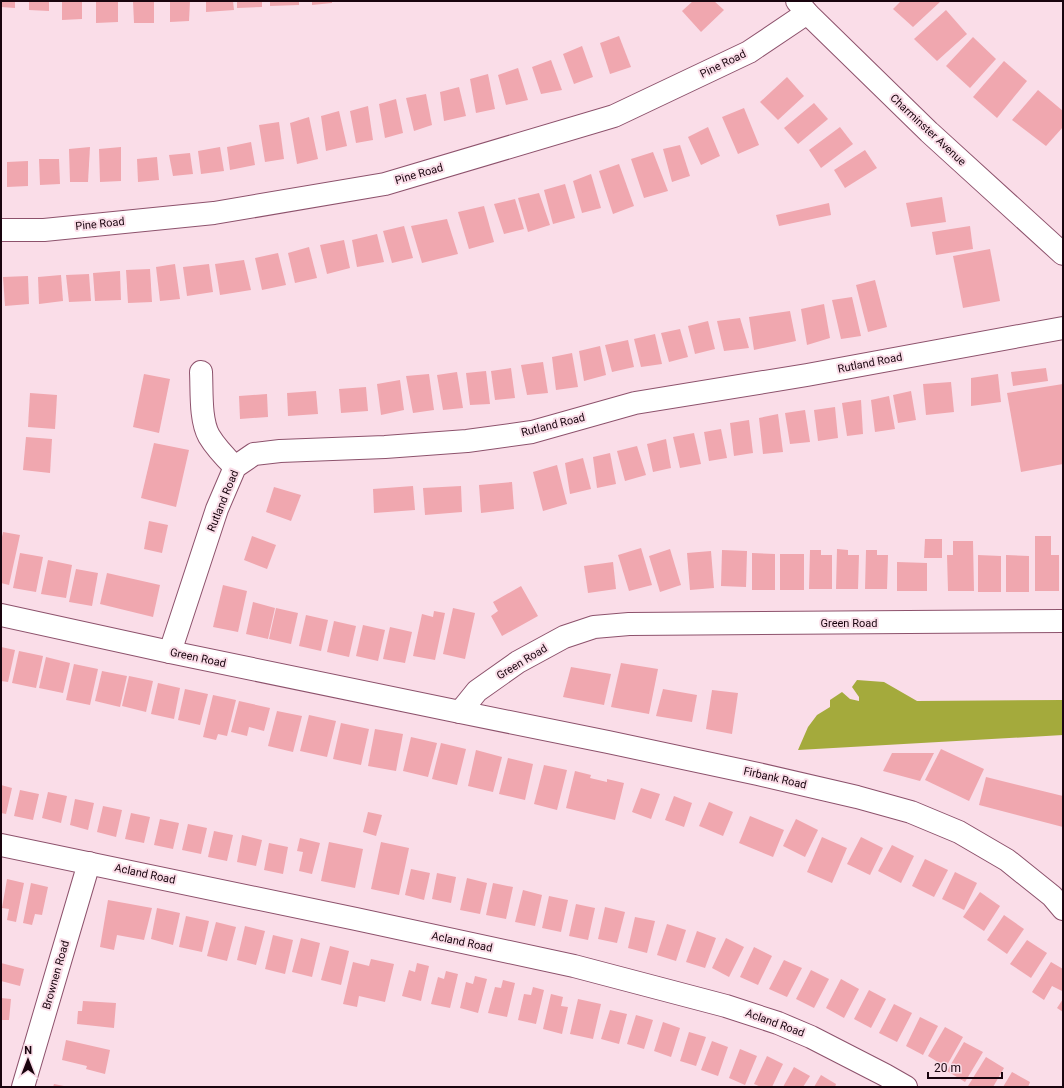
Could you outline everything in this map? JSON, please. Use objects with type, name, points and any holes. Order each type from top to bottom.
[{"type":"street","name":"Pine Road","points":[[1,230],[44,230],[214,213],[385,184],[614,116],[749,52],[802,7]]},
{"type":"street","name":"Charminster Avenue","points":[[802,7],[929,132],[1063,254]]},
{"type":"street","name":"Rutland Road","points":[[170,652],[217,509],[235,467],[254,454],[280,451],[385,447],[467,441],[532,432],[635,403],[807,375],[1063,328]]},
{"type":"street","points":[[201,372],[202,415],[208,435],[218,450],[235,467]]},
{"type":"street","name":"Green Road","points":[[1,615],[170,652],[460,712],[477,691],[518,662],[564,637],[594,627],[629,624],[1063,621]]},
{"type":"street","name":"Firbank Road","points":[[460,712],[751,773],[857,797],[911,812],[959,832],[1007,860],[1052,896],[1063,909]]},
{"type":"street","name":"Acland Road","points":[[1,845],[574,966],[726,1006],[778,1023],[811,1037],[906,1087]]},
{"type":"street","name":"Brownen Road","points":[[23,1087],[89,863]]},
{"type":"green space","points":[[857,680],[884,682],[917,701],[1063,700],[1063,735],[798,750],[808,727],[817,715],[830,707],[830,700],[842,692],[850,699],[859,701],[859,697],[852,687]]},
{"type":"building","points":[[1,1],[15,1],[15,8],[1,7]]},
{"type":"building","points":[[29,1],[49,1],[49,11],[29,10]]},
{"type":"building","points":[[62,1],[82,1],[82,19],[62,20]]},
{"type":"building","points":[[96,1],[118,1],[118,22],[96,23]]},
{"type":"building","points":[[133,1],[154,1],[154,23],[134,23]]},
{"type":"building","points":[[170,1],[190,1],[189,21],[170,22]]},
{"type":"building","points":[[206,1],[233,1],[234,10],[206,12]]},
{"type":"building","points":[[237,1],[262,1],[262,7],[237,8]]},
{"type":"building","points":[[270,1],[299,1],[299,5],[270,6]]},
{"type":"building","points":[[312,1],[332,1],[332,3],[312,5]]},
{"type":"building","points":[[693,1],[714,1],[724,10],[701,32],[682,11]]},
{"type":"building","points":[[901,1],[941,1],[913,27],[893,9]]},
{"type":"building","points":[[946,10],[967,34],[937,61],[914,39]]},
{"type":"building","points":[[619,36],[631,67],[610,74],[600,43]]},
{"type":"building","points":[[973,37],[996,59],[970,88],[946,66]]},
{"type":"building","points":[[582,46],[593,77],[574,84],[563,54]]},
{"type":"building","points":[[551,60],[562,90],[541,94],[532,67]]},
{"type":"building","points":[[1004,61],[1027,81],[997,118],[973,97]]},
{"type":"building","points":[[518,68],[528,100],[506,105],[498,75]]},
{"type":"building","points":[[488,74],[495,109],[476,113],[470,79]]},
{"type":"building","points":[[787,77],[804,96],[778,120],[760,102]]},
{"type":"building","points":[[459,87],[466,116],[444,121],[440,92]]},
{"type":"building","points":[[1038,90],[1063,111],[1063,127],[1046,146],[1012,120]]},
{"type":"building","points":[[426,94],[432,125],[414,131],[406,98]]},
{"type":"building","points":[[396,99],[403,133],[385,138],[379,104]]},
{"type":"building","points":[[814,103],[828,119],[798,144],[784,128]]},
{"type":"building","points":[[368,106],[373,140],[356,143],[350,111]]},
{"type":"building","points":[[744,108],[759,145],[738,154],[722,117]]},
{"type":"building","points":[[339,111],[347,146],[326,151],[321,116]]},
{"type":"building","points":[[309,117],[318,159],[297,164],[290,123]]},
{"type":"building","points":[[279,122],[284,159],[265,162],[259,125]]},
{"type":"building","points":[[708,127],[720,156],[701,165],[688,137]]},
{"type":"building","points":[[840,127],[853,144],[821,168],[809,150]]},
{"type":"building","points":[[251,142],[255,165],[230,170],[227,147]]},
{"type":"building","points":[[680,145],[690,176],[672,182],[663,149]]},
{"type":"building","points":[[90,147],[88,182],[70,182],[69,149]]},
{"type":"building","points":[[121,147],[121,181],[100,182],[99,149]]},
{"type":"building","points":[[220,147],[224,171],[201,174],[198,151]]},
{"type":"building","points":[[865,150],[877,168],[845,188],[834,170]]},
{"type":"building","points":[[653,152],[668,191],[644,198],[631,159]]},
{"type":"building","points":[[190,153],[193,174],[173,176],[169,155]]},
{"type":"building","points":[[157,157],[159,180],[138,182],[137,159]]},
{"type":"building","points":[[39,159],[59,159],[60,184],[40,185]]},
{"type":"building","points":[[28,161],[28,186],[7,187],[7,162]]},
{"type":"building","points":[[619,164],[634,206],[613,214],[599,171]]},
{"type":"building","points":[[591,174],[601,208],[582,213],[573,181]]},
{"type":"building","points":[[565,184],[575,218],[553,224],[544,190]]},
{"type":"building","points":[[539,193],[550,225],[528,232],[518,198]]},
{"type":"building","points":[[942,197],[946,222],[911,227],[906,203]]},
{"type":"building","points":[[515,199],[524,229],[504,234],[494,204]]},
{"type":"building","points":[[829,203],[831,215],[779,226],[776,215]]},
{"type":"building","points":[[484,206],[494,242],[469,249],[458,212]]},
{"type":"building","points":[[447,219],[458,254],[422,263],[411,226]]},
{"type":"building","points":[[404,226],[413,258],[392,263],[383,231]]},
{"type":"building","points":[[970,226],[973,249],[936,255],[932,232]]},
{"type":"building","points":[[377,234],[384,262],[357,267],[352,240]]},
{"type":"building","points":[[344,240],[350,268],[327,274],[320,245]]},
{"type":"building","points":[[309,247],[317,278],[295,283],[288,253]]},
{"type":"building","points":[[990,249],[1000,301],[963,308],[953,256]]},
{"type":"building","points":[[278,253],[286,285],[262,290],[255,258]]},
{"type":"building","points":[[244,260],[251,290],[220,295],[215,264]]},
{"type":"building","points":[[175,264],[180,299],[160,301],[156,267]]},
{"type":"building","points":[[209,264],[213,292],[187,296],[183,267]]},
{"type":"building","points":[[150,269],[152,302],[128,303],[126,270]]},
{"type":"building","points":[[120,271],[121,300],[95,301],[93,273]]},
{"type":"building","points":[[89,274],[91,301],[69,302],[66,275]]},
{"type":"building","points":[[61,275],[63,301],[39,304],[38,277]]},
{"type":"building","points":[[28,276],[29,304],[5,306],[3,277]]},
{"type":"building","points":[[875,280],[887,327],[868,332],[856,285]]},
{"type":"building","points":[[852,297],[861,336],[841,339],[832,300]]},
{"type":"building","points":[[824,304],[830,338],[807,345],[801,309]]},
{"type":"building","points":[[790,311],[796,341],[754,350],[749,317]]},
{"type":"building","points":[[740,318],[749,348],[724,351],[717,321]]},
{"type":"building","points":[[708,321],[715,349],[695,354],[688,326]]},
{"type":"building","points":[[680,329],[688,357],[669,362],[661,333]]},
{"type":"building","points":[[655,334],[662,364],[641,367],[634,339]]},
{"type":"building","points":[[628,340],[634,367],[612,372],[605,345]]},
{"type":"building","points":[[600,346],[606,375],[584,381],[579,351]]},
{"type":"building","points":[[572,353],[578,387],[556,390],[552,357]]},
{"type":"building","points":[[543,362],[548,393],[527,395],[521,365]]},
{"type":"building","points":[[511,368],[515,398],[495,400],[491,371]]},
{"type":"building","points":[[1046,368],[1048,381],[1013,386],[1011,372]]},
{"type":"building","points":[[486,371],[490,404],[470,405],[466,373]]},
{"type":"building","points":[[457,372],[463,408],[443,410],[437,375]]},
{"type":"building","points":[[144,374],[170,379],[159,433],[133,427]]},
{"type":"building","points":[[429,374],[434,410],[413,413],[406,376]]},
{"type":"building","points":[[998,374],[1001,402],[971,406],[971,378]]},
{"type":"building","points":[[400,380],[404,410],[381,415],[377,384]]},
{"type":"building","points":[[951,382],[954,412],[926,415],[923,384]]},
{"type":"building","points":[[1063,384],[1063,464],[1021,472],[1007,393]]},
{"type":"building","points":[[366,387],[368,411],[341,413],[339,389]]},
{"type":"building","points":[[316,391],[318,414],[288,416],[287,393]]},
{"type":"building","points":[[911,391],[916,420],[898,423],[893,395]]},
{"type":"building","points":[[30,393],[57,395],[55,429],[28,427]]},
{"type":"building","points":[[267,394],[268,417],[240,419],[239,396]]},
{"type":"building","points":[[889,396],[895,429],[875,432],[871,400]]},
{"type":"building","points":[[861,400],[863,434],[847,436],[842,403]]},
{"type":"building","points":[[835,407],[838,438],[818,441],[814,410]]},
{"type":"building","points":[[805,410],[810,442],[790,444],[785,413]]},
{"type":"building","points":[[778,414],[783,452],[763,454],[759,418]]},
{"type":"building","points":[[749,420],[753,453],[734,456],[730,423]]},
{"type":"building","points":[[721,429],[727,458],[709,461],[704,432]]},
{"type":"building","points":[[694,433],[701,464],[680,468],[673,437]]},
{"type":"building","points":[[26,437],[52,439],[50,473],[23,470]]},
{"type":"building","points":[[666,439],[671,468],[653,472],[647,444]]},
{"type":"building","points":[[154,443],[189,450],[176,507],[141,498]]},
{"type":"building","points":[[637,446],[646,475],[625,481],[617,451]]},
{"type":"building","points":[[610,453],[616,484],[597,488],[593,457]]},
{"type":"building","points":[[583,458],[591,489],[570,494],[565,463]]},
{"type":"building","points":[[557,465],[567,504],[543,511],[533,472]]},
{"type":"building","points":[[512,482],[514,509],[481,513],[479,485]]},
{"type":"building","points":[[413,486],[415,510],[374,513],[373,489]]},
{"type":"building","points":[[461,486],[462,512],[425,515],[423,488]]},
{"type":"building","points":[[274,487],[301,495],[291,521],[266,512]]},
{"type":"building","points":[[149,521],[168,525],[162,553],[144,549]]},
{"type":"building","points":[[3,532],[20,535],[9,585],[1,583],[1,542]]},
{"type":"building","points":[[252,536],[276,545],[267,569],[244,560]]},
{"type":"building","points":[[1035,536],[1051,536],[1051,555],[1059,555],[1059,591],[1035,591]]},
{"type":"building","points":[[925,539],[942,539],[942,558],[924,558]]},
{"type":"building","points":[[953,541],[973,541],[974,591],[948,591],[947,555],[953,555]]},
{"type":"building","points":[[641,548],[652,585],[629,591],[618,555]]},
{"type":"building","points":[[670,549],[681,585],[660,592],[649,556]]},
{"type":"building","points":[[837,549],[848,550],[848,555],[859,555],[858,589],[836,589]]},
{"type":"building","points":[[722,550],[747,551],[746,587],[721,586]]},
{"type":"building","points":[[810,550],[821,550],[821,555],[832,555],[832,589],[809,589]]},
{"type":"building","points":[[866,550],[877,550],[877,555],[888,555],[887,589],[865,589]]},
{"type":"building","points":[[711,551],[714,588],[690,590],[687,553]]},
{"type":"building","points":[[20,553],[43,557],[36,592],[13,588]]},
{"type":"building","points":[[752,553],[775,554],[775,590],[752,590]]},
{"type":"building","points":[[780,554],[804,554],[804,590],[780,590]]},
{"type":"building","points":[[978,555],[1001,556],[1001,592],[978,592]]},
{"type":"building","points":[[1006,555],[1029,556],[1029,592],[1006,592]]},
{"type":"building","points":[[48,560],[72,565],[66,598],[41,594]]},
{"type":"building","points":[[613,562],[616,589],[588,593],[584,566]]},
{"type":"building","points":[[897,562],[927,563],[927,591],[897,591]]},
{"type":"building","points":[[76,569],[98,573],[92,606],[69,602]]},
{"type":"building","points":[[107,573],[160,585],[153,617],[100,604]]},
{"type":"building","points":[[223,585],[247,591],[238,632],[213,627]]},
{"type":"building","points":[[521,586],[538,616],[502,636],[491,616],[498,611],[493,602]]},
{"type":"building","points":[[253,602],[275,608],[268,639],[246,634]]},
{"type":"building","points":[[276,608],[298,613],[291,644],[269,639]]},
{"type":"building","points":[[453,608],[475,613],[465,659],[443,654]]},
{"type":"building","points":[[434,611],[445,613],[435,660],[413,656],[422,614],[433,617]]},
{"type":"building","points":[[306,615],[328,620],[321,651],[299,646]]},
{"type":"building","points":[[334,621],[356,626],[349,657],[327,652]]},
{"type":"building","points":[[363,625],[385,630],[378,661],[356,656]]},
{"type":"building","points":[[390,627],[412,632],[405,663],[383,659]]},
{"type":"building","points":[[1,647],[15,650],[8,682],[1,681]]},
{"type":"building","points":[[19,651],[43,656],[36,688],[12,683]]},
{"type":"building","points":[[46,657],[70,663],[63,693],[39,688]]},
{"type":"building","points":[[621,663],[658,669],[649,714],[611,707]]},
{"type":"building","points":[[74,664],[98,669],[90,705],[66,700]]},
{"type":"building","points":[[571,667],[611,674],[604,705],[563,697]]},
{"type":"building","points":[[102,671],[127,676],[120,707],[95,701]]},
{"type":"building","points":[[129,676],[153,681],[146,712],[122,706]]},
{"type":"building","points":[[158,683],[180,688],[174,719],[151,714]]},
{"type":"building","points":[[185,689],[208,694],[200,725],[178,720]]},
{"type":"building","points":[[663,689],[697,695],[692,722],[656,716]]},
{"type":"building","points":[[712,690],[738,693],[732,734],[706,729]]},
{"type":"building","points":[[213,695],[236,700],[227,736],[218,734],[216,740],[203,737]]},
{"type":"building","points":[[239,701],[270,708],[264,731],[249,727],[247,736],[231,732]]},
{"type":"building","points":[[277,711],[302,716],[293,752],[268,746]]},
{"type":"building","points":[[309,715],[336,721],[327,757],[300,751]]},
{"type":"building","points":[[341,723],[369,729],[361,765],[333,759]]},
{"type":"building","points":[[375,729],[403,734],[396,771],[368,766]]},
{"type":"building","points":[[411,737],[437,743],[428,777],[403,771]]},
{"type":"building","points":[[441,743],[466,749],[457,785],[432,779]]},
{"type":"building","points":[[941,749],[984,769],[969,801],[925,780]]},
{"type":"building","points":[[476,750],[502,757],[493,792],[468,786]]},
{"type":"building","points":[[892,753],[934,753],[920,781],[883,771]]},
{"type":"building","points":[[508,758],[533,764],[525,800],[499,794]]},
{"type":"building","points":[[544,765],[567,770],[557,810],[534,804]]},
{"type":"building","points":[[575,771],[591,775],[590,778],[607,782],[607,779],[624,783],[615,820],[566,808]]},
{"type":"building","points":[[986,777],[1063,796],[1063,827],[979,805]]},
{"type":"building","points":[[1,785],[12,788],[6,814],[1,813]]},
{"type":"building","points":[[641,788],[660,794],[651,819],[632,812]]},
{"type":"building","points":[[20,790],[39,794],[33,820],[14,816]]},
{"type":"building","points":[[48,792],[67,796],[61,823],[42,818]]},
{"type":"building","points":[[674,796],[692,803],[684,827],[665,820]]},
{"type":"building","points":[[75,799],[94,803],[88,830],[70,825]]},
{"type":"building","points":[[709,802],[733,812],[723,836],[699,826]]},
{"type":"building","points":[[103,806],[122,810],[116,837],[97,832]]},
{"type":"building","points":[[368,812],[382,815],[376,836],[363,832]]},
{"type":"building","points":[[131,813],[150,817],[144,843],[125,839]]},
{"type":"building","points":[[750,816],[784,830],[773,857],[739,843]]},
{"type":"building","points":[[160,819],[179,823],[173,849],[154,845]]},
{"type":"building","points":[[796,819],[818,830],[805,857],[783,846]]},
{"type":"building","points":[[188,824],[207,828],[201,854],[182,850]]},
{"type":"building","points":[[214,831],[233,835],[227,861],[208,857]]},
{"type":"building","points":[[242,835],[262,840],[256,866],[237,862]]},
{"type":"building","points":[[822,837],[847,848],[832,883],[807,872]]},
{"type":"building","points":[[861,837],[883,848],[870,875],[847,864]]},
{"type":"building","points":[[300,838],[320,843],[312,874],[299,871],[303,852],[297,851]]},
{"type":"building","points":[[329,842],[363,849],[355,888],[321,881]]},
{"type":"building","points":[[381,842],[409,848],[399,895],[371,889]]},
{"type":"building","points":[[269,843],[288,847],[283,874],[264,870]]},
{"type":"building","points":[[892,845],[914,856],[901,883],[878,871]]},
{"type":"building","points":[[925,859],[948,870],[934,897],[912,886]]},
{"type":"building","points":[[411,869],[430,873],[424,900],[405,895]]},
{"type":"building","points":[[955,872],[977,883],[964,910],[942,899]]},
{"type":"building","points":[[437,873],[456,877],[451,903],[432,899]]},
{"type":"building","points":[[467,878],[487,883],[480,914],[460,910]]},
{"type":"building","points":[[7,879],[24,883],[16,922],[7,920],[9,909],[2,908]]},
{"type":"building","points":[[31,883],[48,887],[42,915],[35,914],[32,925],[23,923]]},
{"type":"building","points":[[493,883],[513,887],[506,919],[486,915]]},
{"type":"building","points":[[523,890],[542,895],[535,926],[515,922]]},
{"type":"building","points":[[980,892],[1000,906],[984,931],[963,917]]},
{"type":"building","points":[[549,896],[568,900],[561,932],[542,928]]},
{"type":"building","points":[[108,900],[152,908],[144,940],[117,935],[114,950],[100,947]]},
{"type":"building","points":[[576,904],[595,908],[588,940],[569,936]]},
{"type":"building","points":[[605,907],[625,912],[617,943],[598,939]]},
{"type":"building","points":[[157,908],[180,913],[173,945],[151,939]]},
{"type":"building","points":[[1004,915],[1024,929],[1007,954],[987,940]]},
{"type":"building","points":[[186,916],[209,921],[202,952],[179,947]]},
{"type":"building","points":[[635,917],[655,921],[647,953],[628,948]]},
{"type":"building","points":[[216,922],[236,927],[227,961],[207,956]]},
{"type":"building","points":[[667,924],[686,930],[676,961],[657,955]]},
{"type":"building","points":[[245,926],[265,931],[256,965],[237,960]]},
{"type":"building","points":[[697,931],[716,938],[705,968],[686,962]]},
{"type":"building","points":[[273,935],[293,940],[285,974],[265,969]]},
{"type":"building","points":[[301,938],[320,943],[312,977],[292,972]]},
{"type":"building","points":[[726,938],[744,947],[729,977],[712,968]]},
{"type":"building","points":[[1027,940],[1047,953],[1031,978],[1010,964]]},
{"type":"building","points":[[330,946],[349,951],[341,985],[321,980]]},
{"type":"building","points":[[754,947],[772,956],[758,985],[740,977]]},
{"type":"building","points":[[371,959],[394,964],[385,1002],[359,996],[357,1007],[343,1004],[353,962],[369,966]]},
{"type":"building","points":[[784,960],[802,968],[787,997],[769,989]]},
{"type":"building","points":[[1051,962],[1063,969],[1063,989],[1062,991],[1052,986],[1044,1000],[1032,992]]},
{"type":"building","points":[[1,963],[24,969],[20,986],[1,981]]},
{"type":"building","points":[[417,963],[429,966],[421,1001],[402,996],[409,970],[415,972]]},
{"type":"building","points":[[811,970],[829,979],[814,1008],[796,999]]},
{"type":"building","points":[[446,971],[458,974],[450,1008],[431,1004],[438,977],[444,979]]},
{"type":"building","points":[[475,976],[487,979],[478,1013],[460,1008],[466,982],[473,984]]},
{"type":"building","points":[[841,979],[859,989],[844,1018],[826,1008]]},
{"type":"building","points":[[503,980],[515,983],[507,1017],[488,1013],[495,987],[501,988]]},
{"type":"building","points":[[533,987],[544,990],[536,1024],[518,1020],[524,994],[531,995]]},
{"type":"building","points":[[869,990],[886,999],[871,1028],[854,1019]]},
{"type":"building","points":[[551,994],[563,997],[561,1006],[568,1007],[562,1034],[543,1029]]},
{"type":"building","points":[[1,998],[11,999],[9,1020],[1,1020]]},
{"type":"building","points":[[578,999],[601,1004],[593,1039],[570,1034]]},
{"type":"building","points":[[1063,999],[1063,1012],[1057,1008]]},
{"type":"building","points":[[83,1001],[116,1003],[114,1028],[77,1024],[78,1011],[82,1011]]},
{"type":"building","points":[[894,1004],[912,1013],[897,1042],[879,1033]]},
{"type":"building","points":[[610,1010],[627,1014],[619,1044],[601,1039]]},
{"type":"building","points":[[636,1015],[653,1020],[644,1049],[627,1044]]},
{"type":"building","points":[[920,1017],[938,1026],[923,1055],[906,1046]]},
{"type":"building","points":[[663,1022],[680,1028],[671,1057],[654,1051]]},
{"type":"building","points":[[945,1027],[963,1037],[946,1067],[928,1056]]},
{"type":"building","points":[[689,1032],[706,1037],[696,1066],[680,1061]]},
{"type":"building","points":[[66,1040],[110,1050],[105,1074],[86,1069],[87,1066],[62,1060]]},
{"type":"building","points":[[712,1041],[728,1047],[718,1076],[701,1070]]},
{"type":"building","points":[[964,1042],[983,1052],[965,1082],[947,1071]]},
{"type":"building","points":[[740,1049],[757,1056],[745,1085],[729,1078]]},
{"type":"building","points":[[767,1056],[783,1064],[772,1087],[761,1087],[754,1084]]},
{"type":"building","points":[[986,1057],[1004,1068],[993,1087],[969,1087],[968,1086]]},
{"type":"building","points":[[794,1067],[810,1076],[803,1087],[783,1087]]},
{"type":"building","points":[[1012,1072],[1030,1082],[1028,1087],[1003,1087]]},
{"type":"building","points":[[821,1075],[836,1084],[835,1087],[814,1087]]},
{"type":"building","points":[[54,1084],[64,1086],[64,1087],[53,1087]]}]
